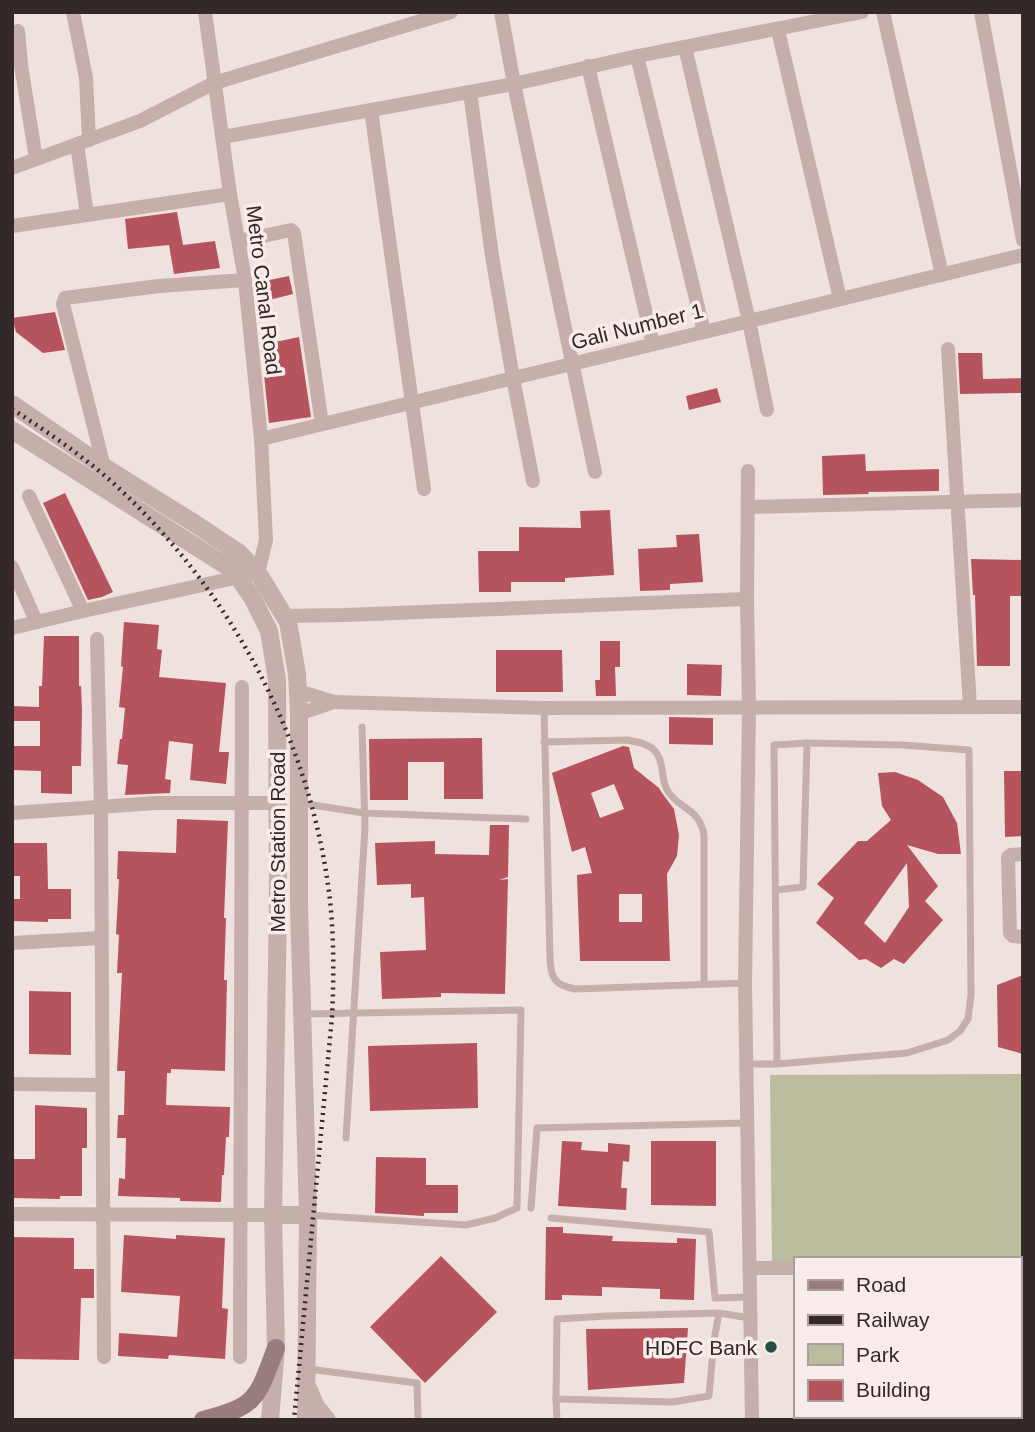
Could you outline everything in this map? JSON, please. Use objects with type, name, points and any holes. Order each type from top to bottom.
[{"type":"main road","points":[[203,1420],[237,1410],[255,1397],[276,1348]]},
{"type":"street","points":[[73,12],[86,78],[83,142],[87,215]]},
{"type":"street","name":"Metro Canal Road","points":[[205,12],[230,194],[245,279],[261,439],[266,540],[258,573]]},
{"type":"street","points":[[12,168],[140,121],[214,83],[452,12]]},
{"type":"street","points":[[501,12],[595,472]]},
{"type":"street","points":[[223,137],[514,84],[588,66],[862,12]]},
{"type":"street","points":[[883,12],[942,275]]},
{"type":"street","points":[[981,12],[1023,240]]},
{"type":"street","points":[[778,30],[840,299]]},
{"type":"street","points":[[18,31],[36,159]]},
{"type":"street","points":[[685,47],[767,410]]},
{"type":"street","points":[[637,56],[704,332]]},
{"type":"street","points":[[588,66],[653,344]]},
{"type":"street","points":[[470,92],[492,256],[533,481]]},
{"type":"street","points":[[371,110],[424,489]]},
{"type":"street","points":[[12,226],[230,194]]},
{"type":"street","points":[[239,241],[291,230],[294,233],[322,424]]},
{"type":"street","name":"Gali Number 1","points":[[261,439],[1023,255]]},
{"type":"street","points":[[104,467],[63,304],[65,298],[245,279]]},
{"type":"street","points":[[948,349],[970,707]]},
{"type":"street","name":"Metro Station Road","points":[[12,404],[104,467],[239,553],[258,573],[288,622],[297,674],[299,715],[299,905],[308,1215],[306,1420]]},
{"type":"street","name":"Metro Station Road","points":[[12,430],[228,567],[253,599],[269,631],[277,680],[278,803],[273,1215],[276,1348],[270,1420]]},
{"type":"street","points":[[748,471],[749,707],[745,984],[752,1420]]},
{"type":"street","points":[[29,496],[83,611]]},
{"type":"street","points":[[748,507],[1023,500]]},
{"type":"street","points":[[12,567],[36,621]]},
{"type":"street","points":[[12,628],[258,573]]},
{"type":"street","points":[[284,615],[345,615],[747,599]]},
{"type":"street","points":[[97,639],[101,807],[104,1357]]},
{"type":"street","points":[[240,1357],[242,687]]},
{"type":"street","points":[[298,691],[334,702],[544,708],[1023,707]]},
{"type":"street","points":[[299,715],[334,702]]},
{"type":"street","points":[[12,813],[156,803],[278,803]]},
{"type":"street","points":[[1023,854],[1008,857],[1010,933],[1023,937]]},
{"type":"street","points":[[12,943],[102,938]]},
{"type":"street","points":[[12,1084],[102,1085]]},
{"type":"street","points":[[12,1214],[308,1215]]},
{"type":"street","points":[[750,1268],[794,1269]]},
{"type":"street","points":[[305,1374],[315,1405],[327,1420]]},
{"type":"lane","points":[[544,708],[550,971],[554,980],[575,989],[745,984]]},
{"type":"lane","points":[[346,1138],[365,813],[362,727]]},
{"type":"lane","points":[[544,742],[627,740],[651,747],[660,757],[667,790],[702,824],[704,984]]},
{"type":"lane","points":[[776,890],[803,887],[807,743]]},
{"type":"lane","points":[[746,1064],[777,1064],[907,1053],[948,1040],[960,1031],[968,1019],[971,995],[969,750],[902,745],[774,745],[777,1064]]},
{"type":"lane","points":[[299,803],[365,813],[526,820]]},
{"type":"lane","points":[[302,1014],[521,1010],[517,1208],[495,1218],[466,1225],[308,1215]]},
{"type":"lane","points":[[531,1208],[537,1128],[748,1123]]},
{"type":"lane","points":[[551,1218],[709,1232],[715,1298],[751,1297]]},
{"type":"lane","points":[[557,1420],[557,1319],[719,1313],[751,1319]]},
{"type":"lane","points":[[556,1399],[672,1402],[709,1396],[719,1313]]},
{"type":"lane","points":[[305,1374],[417,1383],[418,1420]]},
{"type":"green space","points":[[1023,1074],[1023,1266],[1021,1257],[794,1257],[794,1267],[772,1267],[770,1075]]},
{"type":"building","points":[[177,212],[183,245],[215,241],[220,268],[174,274],[169,245],[128,249],[125,219]]},
{"type":"building","points":[[289,276],[293,294],[257,303],[255,283]]},
{"type":"building","points":[[55,312],[65,350],[43,353],[16,332],[12,318]]},
{"type":"building","points":[[299,337],[311,417],[269,423],[261,345]]},
{"type":"building","points":[[958,353],[982,353],[983,379],[1023,378],[1023,393],[960,394]]},
{"type":"building","points":[[717,388],[721,402],[689,410],[686,396]]},
{"type":"building","points":[[865,454],[866,471],[939,469],[939,491],[823,495],[822,456]]},
{"type":"building","points":[[65,493],[113,592],[102,597],[88,600],[43,503]]},
{"type":"building","points":[[610,510],[614,575],[565,578],[565,582],[511,582],[511,592],[479,592],[478,551],[519,551],[519,527],[581,528],[580,511]]},
{"type":"building","points":[[699,534],[703,582],[670,584],[670,590],[640,591],[638,549],[677,547],[676,535]]},
{"type":"building","points":[[971,559],[1023,560],[1023,596],[1010,596],[1010,666],[977,666]]},
{"type":"building","points":[[124,622],[159,625],[157,649],[162,650],[159,677],[226,683],[219,752],[229,752],[226,784],[190,780],[193,744],[169,741],[165,779],[171,780],[170,793],[125,795],[128,765],[117,764],[125,708],[119,707]]},
{"type":"building","points":[[44,636],[79,636],[81,766],[72,766],[72,794],[41,793],[41,771],[12,770],[12,746],[40,746],[40,721],[12,721],[12,706],[39,707]]},
{"type":"building","points":[[600,641],[620,641],[620,667],[615,667],[616,696],[596,696],[595,680],[600,680]]},
{"type":"building","points":[[496,650],[562,650],[563,692],[496,692]]},
{"type":"building","points":[[687,664],[722,665],[721,696],[687,695]]},
{"type":"building","points":[[669,717],[713,718],[713,745],[669,744]]},
{"type":"building","points":[[482,738],[483,799],[444,799],[444,762],[408,762],[408,800],[370,800],[369,739]]},
{"type":"building","points":[[623,746],[629,747],[634,768],[659,788],[674,809],[679,835],[677,856],[667,874],[670,961],[580,961],[577,875],[592,873],[585,847],[572,852],[552,773]],"holes":[[[614,784],[624,809],[600,818],[591,793]],[[619,894],[642,894],[642,922],[619,922]]]},
{"type":"building","points":[[1004,771],[1023,771],[1023,836],[1005,837]]},
{"type":"building","points":[[895,772],[918,780],[943,797],[957,823],[961,854],[938,854],[907,845],[938,886],[925,901],[943,920],[904,964],[894,959],[881,968],[866,959],[859,960],[816,923],[834,898],[817,884],[858,841],[867,841],[891,820],[882,806],[878,773]],"holes":[[[907,863],[909,907],[885,943],[864,923]]]},
{"type":"building","points":[[177,819],[228,821],[224,918],[224,980],[227,980],[225,1071],[171,1069],[171,1073],[167,1073],[166,1105],[230,1107],[221,1202],[118,1196],[119,1178],[125,1179],[126,1138],[117,1138],[118,1115],[124,1115],[125,1071],[117,1071],[122,973],[117,973],[118,851],[176,853]]},
{"type":"building","points":[[490,825],[509,825],[508,877],[499,880],[508,879],[505,994],[441,993],[441,997],[382,999],[380,952],[426,950],[424,897],[411,898],[411,884],[377,885],[375,843],[435,841],[435,854],[489,855]]},
{"type":"building","points":[[12,843],[47,843],[48,889],[71,889],[71,919],[48,919],[48,922],[12,921],[12,899],[20,899],[20,876],[12,876]]},
{"type":"building","points":[[1023,975],[1023,1054],[998,1047],[997,985]]},
{"type":"building","points":[[29,991],[71,992],[71,1055],[29,1054]]},
{"type":"building","points":[[477,1043],[478,1108],[370,1111],[368,1046]]},
{"type":"building","points":[[35,1105],[87,1108],[87,1148],[82,1148],[82,1196],[60,1196],[60,1199],[12,1198],[12,1159],[35,1159]]},
{"type":"building","points":[[562,1141],[582,1142],[581,1150],[608,1152],[608,1143],[630,1145],[629,1162],[623,1161],[621,1188],[627,1188],[626,1210],[558,1206]]},
{"type":"building","points":[[651,1141],[716,1141],[716,1206],[651,1205]]},
{"type":"building","points":[[376,1157],[426,1158],[426,1185],[458,1185],[458,1213],[424,1213],[424,1216],[375,1213]]},
{"type":"building","points":[[546,1227],[563,1227],[563,1233],[613,1236],[612,1241],[677,1243],[677,1238],[696,1239],[694,1300],[660,1299],[660,1289],[602,1287],[602,1296],[562,1295],[562,1300],[545,1300]]},
{"type":"building","points":[[124,1235],[176,1239],[176,1235],[225,1238],[222,1308],[228,1309],[225,1359],[169,1355],[168,1359],[118,1356],[119,1333],[177,1337],[180,1296],[121,1292]]},
{"type":"building","points":[[12,1237],[74,1238],[74,1269],[94,1269],[94,1298],[81,1298],[79,1360],[12,1359]]},
{"type":"building","points":[[441,1256],[497,1312],[425,1383],[370,1327]]},
{"type":"building","points":[[688,1328],[684,1383],[588,1390],[586,1329]]},
{"type":"railway","points":[[12,409],[63,443],[111,481],[154,524],[193,570],[228,619],[258,671],[284,725],[305,782],[320,840],[330,900],[333,988],[294,1420]]},
{"type":"place","name":"HDFC Bank","points":[[771,1347]]}]
